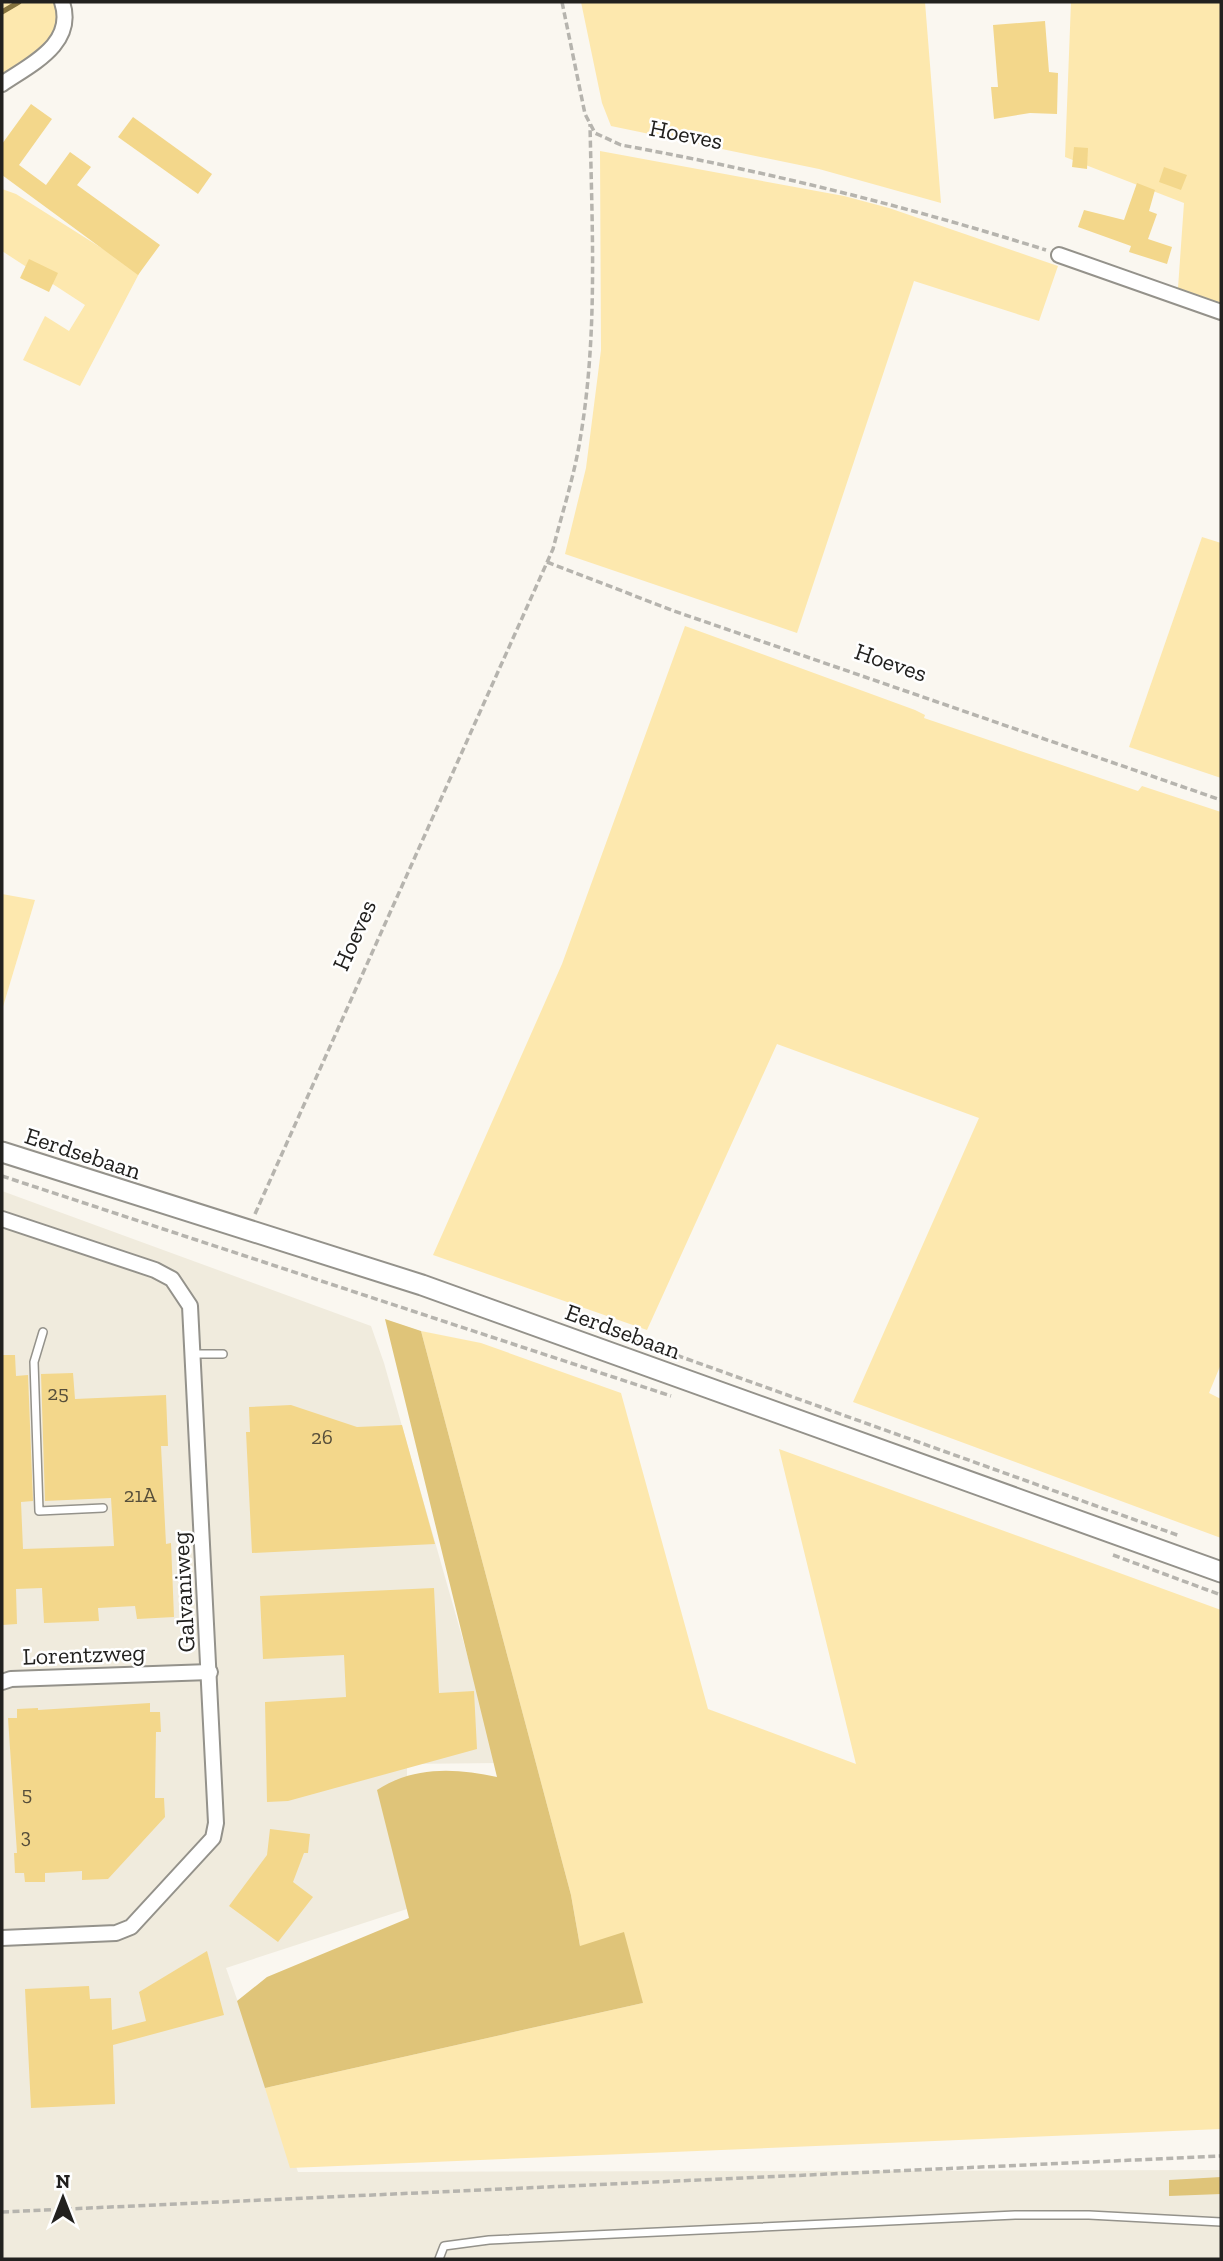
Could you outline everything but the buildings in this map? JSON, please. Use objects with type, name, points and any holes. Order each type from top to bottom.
[{"type":"main road","name":"Eerdsebaan","points":[[2,1152],[422,1285],[1221,1572]]},
{"type":"street","points":[[2,84],[60,40],[66,22],[62,2]]},
{"type":"street","points":[[1059,255],[1221,312]]},
{"type":"street","name":"Galvaniweg","points":[[2,1219],[155,1270],[172,1279],[190,1306],[216,1823],[213,1838],[131,1927],[117,1933],[2,1938]]},
{"type":"street","name":"Lorentzweg","points":[[2,1682],[11,1679],[210,1672]]},
{"type":"lane","points":[[43,1332],[34,1362],[39,1511],[103,1508]]},
{"type":"lane","points":[[194,1354],[223,1354]]},
{"type":"lane","points":[[439,2259],[444,2246],[489,2240],[1015,2216],[1089,2215],[1221,2222]]},
{"type":"path","name":"Hoeves","points":[[562,2],[584,114],[595,134],[621,145],[813,183],[935,215],[1059,255]]},
{"type":"path","name":"Hoeves","points":[[255,1214],[547,562],[580,440],[589,359],[593,258],[590,124]]},
{"type":"path","name":"Hoeves","points":[[547,562],[674,611],[1221,800]]},
{"type":"path","name":"Eerdsebaan","points":[[2,1176],[682,1399]]},
{"type":"path","points":[[1105,1552],[1221,1595]]},
{"type":"path","points":[[2,2212],[1221,2156]]},
{"type":"shaded area","points":[[2,2],[58,2],[57,17],[49,39],[34,54],[2,77]]},
{"type":"shaded area","points":[[581,2],[925,2],[941,203],[819,169],[611,126],[602,103]]},
{"type":"shaded area","points":[[1071,2],[1221,2],[1221,303],[1178,288],[1184,203],[1065,157]]},
{"type":"shaded area","points":[[600,151],[844,196],[889,208],[1058,266],[1039,321],[914,281],[797,633],[565,554],[586,468],[601,350]]},
{"type":"shaded area","points":[[2,189],[16,194],[130,266],[141,270],[80,386],[23,360],[45,316],[69,331],[85,305],[2,251]]},
{"type":"shaded area","points":[[1202,537],[1221,543],[1221,778],[1129,747]]},
{"type":"shaded area","points":[[685,626],[915,710],[925,715],[924,718],[1138,791],[1142,786],[1221,812],[1221,1364],[1209,1393],[1221,1399],[1221,1538],[853,1402],[979,1118],[777,1044],[647,1330],[433,1255],[562,964]]},
{"type":"shaded area","points":[[2,894],[35,900],[2,1010]]},
{"type":"shaded area","points":[[2,1191],[371,1326],[384,1363],[498,1763],[407,1764],[407,1909],[226,1968],[298,2172],[1221,2170],[1221,2259],[2,2259]]},
{"type":"shaded area","points":[[385,1319],[421,1331],[571,1895],[580,1946],[624,1932],[643,2003],[265,2088],[237,2001],[267,1977],[409,1918],[377,1790],[405,1777],[435,1771],[497,1777]]},
{"type":"shaded area","points":[[421,1331],[481,1343],[621,1393],[708,1709],[856,1764],[779,1449],[1221,1610],[1221,2129],[290,2168],[265,2088],[643,2003],[580,1946],[571,1895]]},
{"type":"shaded area","points":[[1221,2177],[1221,2194],[1169,2196],[1169,2180]]},
{"type":"waterway","points":[[2,12],[19,2]]}]
